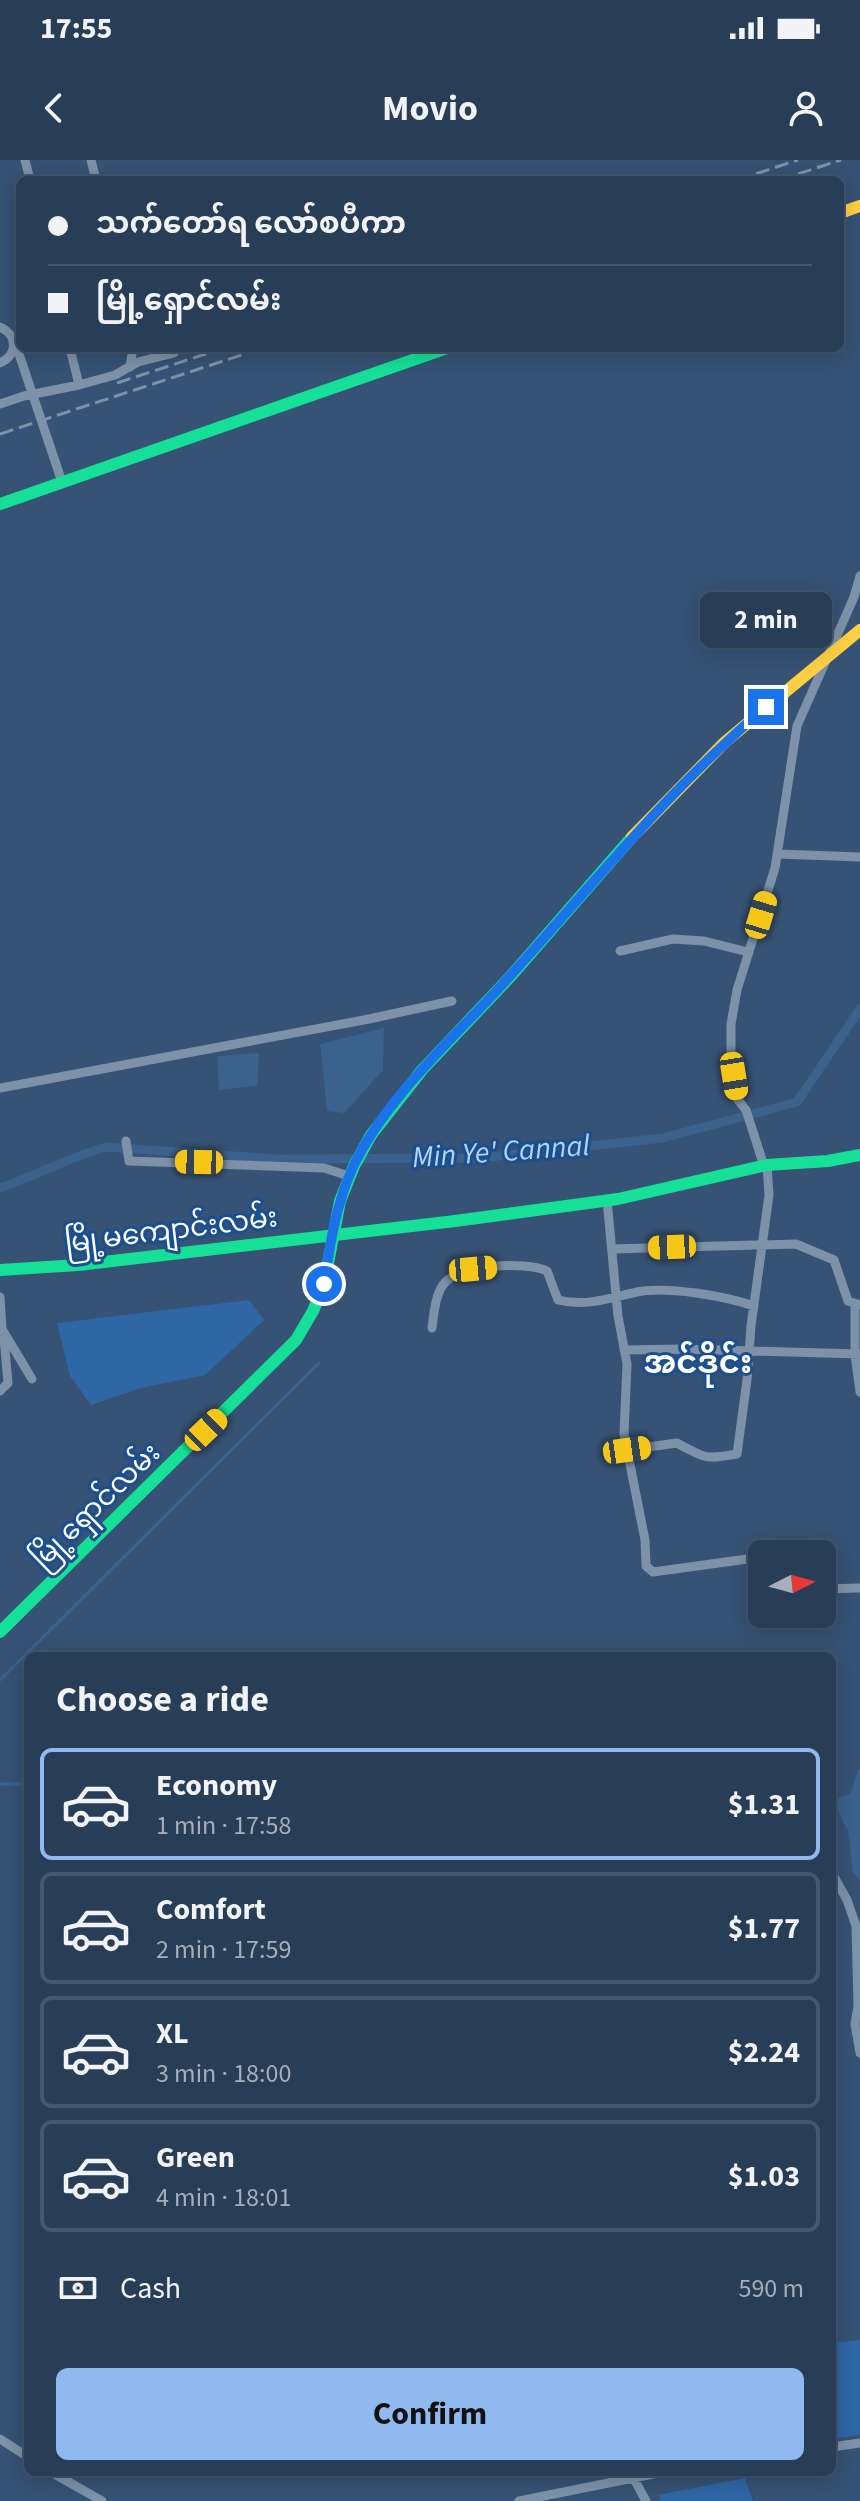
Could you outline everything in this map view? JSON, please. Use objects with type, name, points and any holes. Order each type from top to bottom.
[{"type":"main road","points":[[0,504],[436,352]]},
{"type":"main road","points":[[829,655],[860,630]]},
{"type":"main road","name":"မြို့ရှောင်လမ်း","points":[[1,1629],[296,1340],[324,1284],[331,1234],[352,1171],[371,1135],[422,1070],[510,977],[654,812],[725,742],[829,655]]},
{"type":"main road","name":"မြို့မကျောင်းလမ်း","points":[[0,1270],[78,1265],[607,1200],[765,1165],[828,1161],[860,1155]]},
{"type":"street","points":[[0,327],[7,330],[16,345]]},
{"type":"street","points":[[0,363],[11,356],[14,339]]},
{"type":"street","points":[[18,352],[62,482]]},
{"type":"street","points":[[71,352],[79,385]]},
{"type":"street","points":[[130,367],[132,352]]},
{"type":"street","points":[[0,404],[115,375],[175,352]]},
{"type":"street","points":[[627,1450],[677,1443],[700,1458],[737,1454],[769,1195],[765,1165],[746,1110],[738,1100],[731,1038],[737,990],[778,854],[797,726],[860,576]]},
{"type":"street","points":[[778,854],[860,857]]},
{"type":"street","points":[[620,951],[673,939],[704,941],[748,952]]},
{"type":"street","points":[[0,1088],[452,1001]]},
{"type":"street","points":[[126,1141],[129,1161],[352,1171]]},
{"type":"street","points":[[607,1200],[616,1299],[627,1364],[624,1434],[645,1540],[646,1566],[653,1572],[748,1559]]},
{"type":"street","points":[[612,1249],[796,1244],[834,1260],[848,1301],[858,1305],[860,1392]]},
{"type":"street","points":[[432,1328],[435,1306],[444,1283],[457,1274],[473,1269],[539,1267],[547,1271],[558,1300],[585,1303],[640,1292],[691,1293],[725,1296],[754,1306]]},
{"type":"street","points":[[0,1297],[8,1383],[0,1391]]},
{"type":"street","points":[[2,1329],[32,1379]]},
{"type":"street","points":[[624,1350],[858,1354]]},
{"type":"street","points":[[836,1589],[860,1588]]},
{"type":"street","points":[[836,1880],[856,1926],[858,2006],[855,2024],[860,2053]]},
{"type":"street","points":[[0,2439],[24,2454]]},
{"type":"street","points":[[836,2446],[860,2443]]},
{"type":"street","points":[[58,2476],[102,2501]]},
{"type":"street","points":[[519,2501],[639,2476]]},
{"type":"street","points":[[633,2477],[646,2501]]},
{"type":"shaded area","points":[[384,1028],[383,1070],[344,1113],[327,1111],[320,1044]]},
{"type":"shaded area","points":[[259,1053],[257,1086],[219,1090],[217,1056]]},
{"type":"shaded area","points":[[249,1300],[264,1320],[205,1375],[141,1388],[91,1405],[70,1376],[57,1323]]},
{"type":"shaded area","points":[[860,1770],[860,1880],[853,1872],[848,1831],[836,1808],[836,1799],[851,1793]]},
{"type":"shaded area","points":[[860,2340],[860,2435],[836,2438],[836,2343]]},
{"type":"shaded area","points":[[745,2478],[753,2501],[661,2501],[658,2495]]},
{"type":"waterway","name":"Min Ye' Cannal","points":[[0,1188],[106,1147],[278,1159],[481,1158],[663,1138],[797,1102],[860,1009]]},
{"type":"waterway","points":[[28,1652],[319,1363]]},
{"type":"waterway","points":[[0,1680],[24,1656]]},
{"type":"waterway","points":[[0,1784],[24,1784]]},
{"type":"railway","points":[[749,176],[798,160]]},
{"type":"railway","points":[[791,176],[841,160]]},
{"type":"railway","points":[[117,383],[212,352]]},
{"type":"railway","points":[[0,434],[251,352]]},
{"type":"traffic: fast","points":[[0,504],[436,352]]},
{"type":"traffic: fast","points":[[0,1632],[296,1340],[324,1284],[340,1201],[371,1135],[422,1070],[510,977],[632,837]]},
{"type":"traffic: fast","points":[[0,1270],[78,1265],[455,1221],[618,1199],[767,1165],[828,1161],[860,1155]]},
{"type":"traffic: slow","points":[[844,212],[860,206]]},
{"type":"traffic: slow","points":[[632,837],[725,742],[860,630]]},
{"type":"district","name":"အင်ဒိုင်း","points":[[698,1362]]},
{"type":"route","points":[[324,1284],[331,1234],[340,1201],[371,1135],[422,1070],[510,977],[654,812],[725,742],[766,707]]}]
